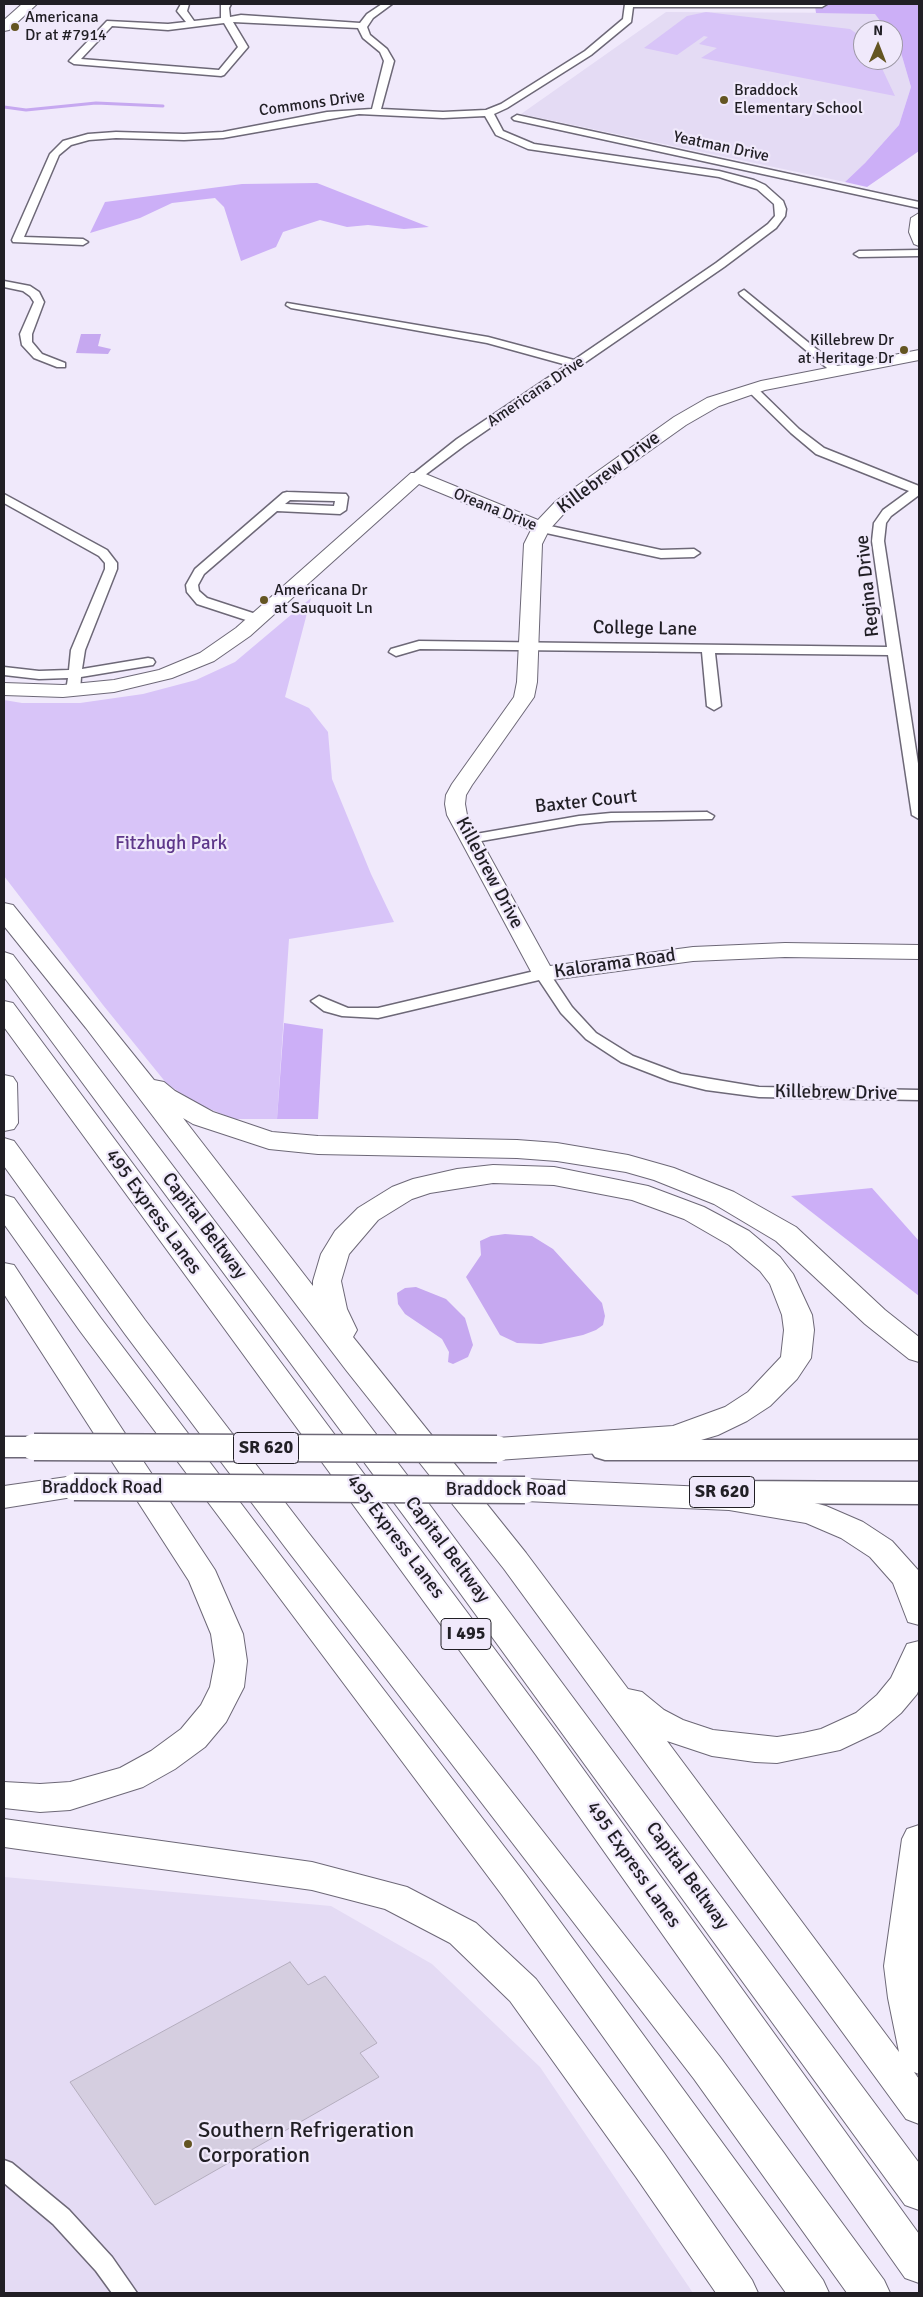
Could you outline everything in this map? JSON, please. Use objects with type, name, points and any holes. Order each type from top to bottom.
[{"type":"highway","points":[[4,910],[117,1052],[357,1363],[515,1561],[919,2108]]},
{"type":"highway","name":"Capital Beltway","points":[[4,960],[453,1558],[919,2193]]},
{"type":"highway","name":"495 Express Lanes","points":[[4,1009],[548,1746],[919,2265]]},
{"type":"highway","points":[[117,1052],[165,1097],[182,1107],[226,1127],[269,1140],[318,1145],[517,1148],[557,1152],[628,1164],[697,1186],[764,1219],[786,1234],[813,1257],[875,1317],[919,1352]]},
{"type":"highway","points":[[4,1084],[4,1123]]},
{"type":"highway","points":[[4,1147],[135,1327],[296,1539],[707,2068],[870,2293]]},
{"type":"highway","points":[[357,1363],[332,1309],[328,1292],[327,1281],[335,1254],[354,1227],[382,1203],[423,1185],[457,1178],[493,1174],[554,1176],[638,1192],[694,1213],[739,1238],[770,1264],[782,1282],[797,1315],[799,1337],[796,1358],[786,1372],[759,1399],[736,1414],[707,1427],[674,1437],[497,1449]]},
{"type":"highway","points":[[4,1204],[95,1332],[514,1885],[809,2293]]},
{"type":"highway","points":[[4,1272],[204,1578],[228,1634],[231,1661],[227,1687],[214,1713],[192,1738],[163,1760],[131,1778],[70,1796],[40,1798],[4,1795]]},
{"type":"highway","points":[[4,1497],[74,1487]]},
{"type":"highway","points":[[525,1490],[729,1499],[780,1505],[815,1514],[852,1530],[881,1549],[907,1578],[919,1613]]},
{"type":"highway","points":[[592,1663],[636,1706],[652,1719],[671,1729],[690,1737],[734,1747],[777,1750],[828,1741],[868,1722],[889,1704],[905,1685],[919,1653]]},
{"type":"highway","points":[[4,1833],[312,1876],[394,1897],[463,1933],[523,1990],[650,2165],[738,2293]]},
{"type":"highway","points":[[919,1839],[902,1966],[906,1998],[919,2058]]},
{"type":"main road","name":"SR 620","points":[[4,1447],[919,1450]]},
{"type":"main road","name":"Braddock Road","points":[[4,1487],[919,1493]]},
{"type":"street","points":[[4,27],[30,4]]},
{"type":"street","points":[[185,4],[182,11],[192,24]]},
{"type":"street","points":[[227,4],[223,11],[227,19],[243,48],[224,72],[204,74],[74,61],[110,23],[158,27],[227,19],[269,19],[363,26]]},
{"type":"street","points":[[363,26],[370,16],[388,4]]},
{"type":"street","points":[[629,4],[822,4]]},
{"type":"street","name":"Commons Drive","points":[[17,240],[55,154],[67,143],[88,137],[116,135],[184,137],[223,135],[327,115],[376,111],[443,115],[488,113],[504,106],[588,53],[628,20],[629,4]]},
{"type":"street","points":[[363,26],[366,36],[384,51],[389,61],[376,111]]},
{"type":"street","name":"Americana Drive","points":[[4,688],[74,682],[134,682],[181,668],[218,651],[257,619],[417,477],[462,442],[750,244],[778,222],[781,209],[779,203],[761,187],[735,177],[548,151],[520,144],[499,133],[488,113]]},
{"type":"street","name":"Yeatman Drive","points":[[517,118],[919,205]]},
{"type":"street","points":[[919,218],[917,232],[919,241]]},
{"type":"street","points":[[4,239],[83,242]]},
{"type":"street","points":[[859,254],[919,253]]},
{"type":"street","points":[[4,284],[26,288],[36,294],[39,302],[26,334],[26,342],[38,356],[60,365]]},
{"type":"street","points":[[744,293],[837,371]]},
{"type":"street","points":[[291,305],[488,340],[577,364]]},
{"type":"street","name":"Killebrew Drive","points":[[919,355],[752,389],[713,402],[680,421],[562,505],[541,528],[531,556],[529,646],[527,682],[524,697],[456,795],[457,815],[543,974],[566,1010],[591,1036],[627,1059],[676,1078],[706,1085],[760,1092],[919,1094]]},
{"type":"street","points":[[752,389],[795,431],[820,451],[848,464],[919,491]]},
{"type":"street","name":"Oreana Drive","points":[[417,477],[541,528],[661,554],[694,553]]},
{"type":"street","name":"Regina Drive","points":[[919,491],[887,513],[878,530],[919,815]]},
{"type":"street","points":[[4,498],[103,554],[111,563],[111,569],[78,650],[74,682]]},
{"type":"street","points":[[257,619],[202,600],[193,592],[192,584],[199,572],[274,507]]},
{"type":"street","name":"College Lane","points":[[396,652],[419,646],[433,645],[894,651]]},
{"type":"street","points":[[708,648],[714,706]]},
{"type":"street","points":[[4,671],[74,682],[109,670],[148,662]]},
{"type":"street","name":"Baxter Court","points":[[470,838],[603,817],[707,816]]},
{"type":"street","name":"Kalorama Road","points":[[319,1001],[329,1008],[346,1013],[378,1013],[543,974],[642,959],[785,950],[919,952]]},
{"type":"street","points":[[4,2170],[61,2217],[104,2264],[125,2293]]},
{"type":"shaded area","points":[[825,4],[919,4],[919,151],[867,187],[845,182],[899,125],[911,87],[903,60],[903,20],[880,20],[875,14],[816,13],[815,6]]},
{"type":"shaded area","name":"Braddock Elementary School","points":[[666,12],[875,13],[880,20],[853,20],[853,70],[903,70],[903,60],[911,87],[899,125],[845,182],[521,114]]},
{"type":"shaded area","points":[[317,183],[429,227],[404,229],[368,225],[347,227],[320,220],[283,232],[276,247],[241,261],[224,207],[215,198],[172,203],[140,218],[90,233],[105,202],[242,184]]},
{"type":"shaded area","points":[[81,334],[101,334],[98,346],[111,349],[108,354],[76,353]]},
{"type":"shaded area","points":[[284,1023],[323,1029],[318,1119],[277,1119]]},
{"type":"shaded area","points":[[872,1188],[919,1241],[919,1296],[791,1196]]},
{"type":"shaded area","points":[[505,1234],[532,1236],[553,1249],[602,1303],[605,1316],[603,1325],[583,1335],[541,1344],[517,1343],[500,1335],[466,1277],[481,1255],[480,1241],[491,1236]]},
{"type":"shaded area","points":[[416,1287],[446,1299],[465,1318],[473,1345],[468,1357],[453,1364],[448,1362],[449,1352],[442,1339],[405,1314],[398,1304],[397,1293],[405,1288]]},
{"type":"shaded area","points":[[4,1877],[331,1906],[432,1964],[540,2067],[693,2293],[4,2293]]},
{"type":"green space","points":[[706,12],[850,29],[853,31],[853,70],[883,70],[895,96],[701,58],[717,48],[699,44],[708,37],[704,36],[677,55],[644,48],[687,16]]},
{"type":"green space","name":"Fitzhugh Park","points":[[311,598],[285,697],[309,708],[328,732],[332,779],[371,874],[394,922],[289,939],[277,1119],[233,1119],[194,1102],[167,1084],[103,1005],[4,876],[4,700],[22,703],[80,703],[143,694],[196,680],[235,662]]},
{"type":"building","name":"Southern Refrigeration Corporation","points":[[290,1962],[308,1985],[325,1976],[377,2043],[360,2053],[379,2077],[155,2205],[70,2082]]},
{"type":"waterway","points":[[4,107],[26,110],[96,103],[163,106]]},
{"type":"place","name":"Americana Dr at #7914","points":[[15,27]]},
{"type":"place","name":"Braddock Elementary School","points":[[724,100]]},
{"type":"place","name":"Killebrew Dr at Heritage Dr","points":[[904,350]]},
{"type":"place","name":"Americana Dr at Sauquoit Ln","points":[[264,600]]},
{"type":"place","name":"Southern Refrigeration Corporation","points":[[188,2144]]}]
